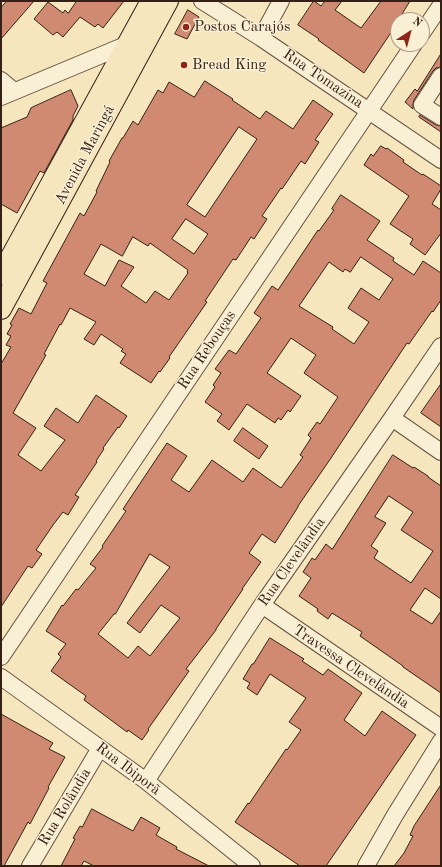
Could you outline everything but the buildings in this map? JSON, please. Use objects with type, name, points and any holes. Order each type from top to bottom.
[{"type":"main road","name":"Avenida Maringá","points":[[1,275],[151,1]]},
{"type":"main road","name":"Avenida Maringá","points":[[1,309],[168,1]]},
{"type":"street","name":"Rua Tomazina","points":[[202,1],[262,38],[441,160]]},
{"type":"street","points":[[262,38],[281,1]]},
{"type":"street","points":[[430,21],[441,5]]},
{"type":"street","points":[[1,80],[8,94],[128,44]]},
{"type":"street","name":"Rua Rebouças","points":[[1,657],[409,52]]},
{"type":"street","points":[[441,76],[422,105],[441,117]]},
{"type":"street","name":"Rua Clevelândia","points":[[146,781],[262,605],[441,346]]},
{"type":"street","points":[[392,418],[441,452]]},
{"type":"street","name":"Travessa Clevelândia","points":[[262,605],[441,728]]},
{"type":"street","name":"Rua Ibiporã","points":[[1,677],[146,781],[252,866]]},
{"type":"street","points":[[366,866],[395,815],[441,741]]},
{"type":"street","name":"Rua Rolândia","points":[[30,866],[100,748]]},
{"type":"place","name":"Postos Carajós","points":[[186,27]]},
{"type":"place","name":"Bread King","points":[[184,65]]}]
